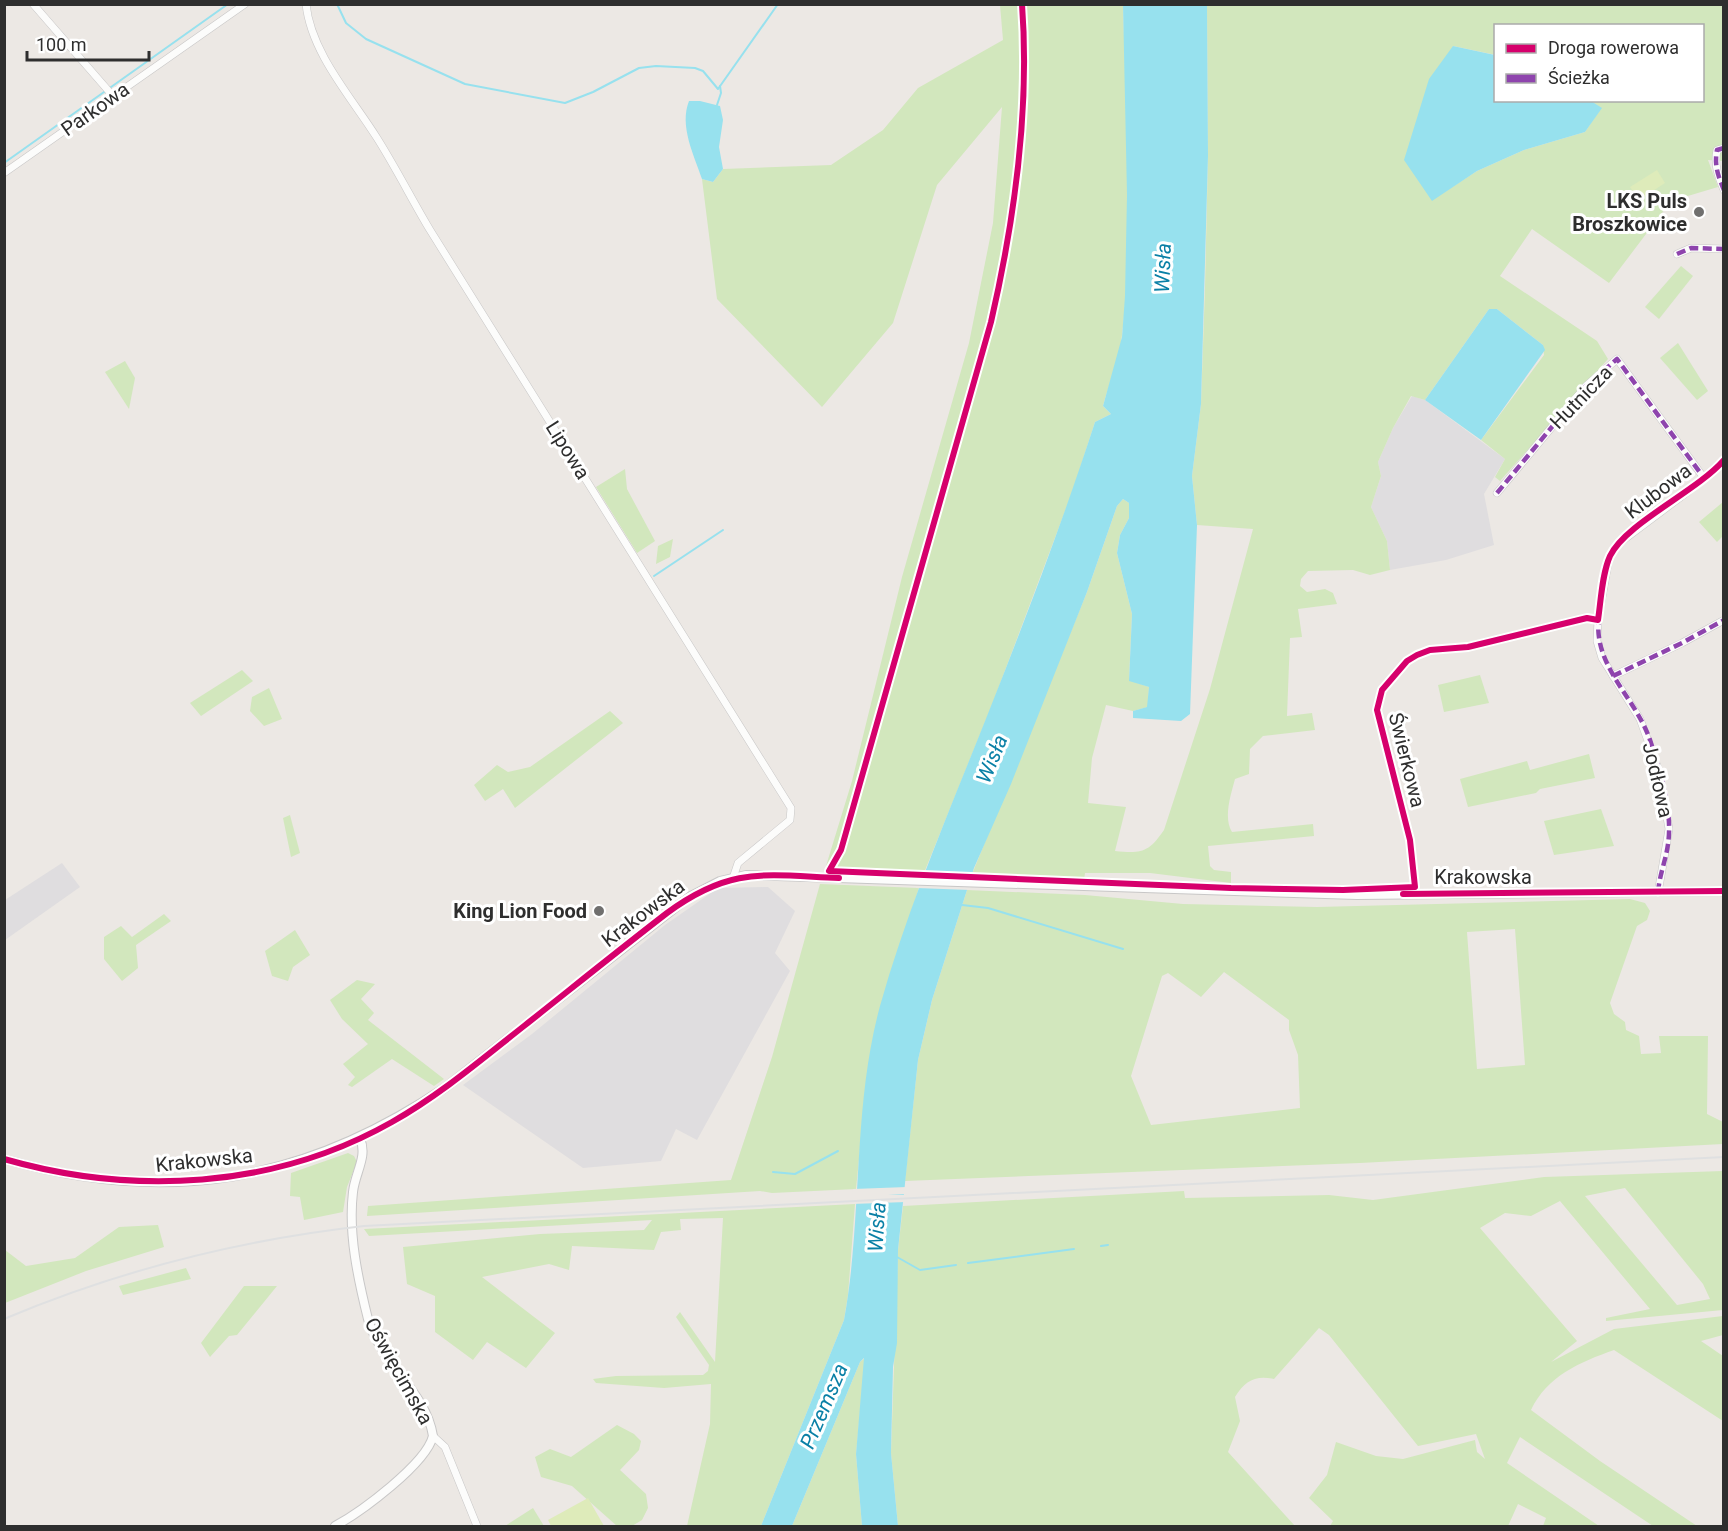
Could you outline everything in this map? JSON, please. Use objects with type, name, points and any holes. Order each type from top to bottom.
[{"type":"street","points":[[33,4],[109,92]]},
{"type":"street","name":"Parkowa","points":[[4,173],[109,92],[245,4]]},
{"type":"street","name":"Lipowa","points":[[306,4],[308,21],[323,54],[379,141],[429,230],[791,808],[790,820],[738,863],[733,878]]},
{"type":"street","points":[[1724,148],[1716,150],[1716,172],[1724,190]]},
{"type":"street","points":[[1677,254],[1691,248],[1724,249]]},
{"type":"street","name":"Hutnicza","points":[[1497,493],[1586,386],[1617,359],[1704,478]]},
{"type":"street","name":"Klubowa","points":[[1598,620],[1609,558],[1618,543],[1704,478],[1724,460]]},
{"type":"street","name":"Świerkowa","points":[[1415,894],[1410,840],[1377,710],[1382,690],[1407,661],[1430,650],[1468,647],[1587,618],[1598,620]]},
{"type":"street","name":"Jodłowa","points":[[1598,620],[1597,641],[1602,658],[1640,719],[1659,771],[1669,829],[1658,893]]},
{"type":"street","points":[[1613,676],[1682,644],[1724,620]]},
{"type":"street","name":"Krakowska","points":[[4,1159],[59,1174],[94,1179],[178,1182],[231,1178],[278,1167],[360,1138],[398,1118],[446,1087],[689,897],[720,881],[746,875],[1357,895],[1724,891]]},
{"type":"street","name":"Oświęcimska","points":[[336,1527],[401,1476],[425,1452],[433,1436],[424,1409],[384,1352],[369,1323],[360,1283],[352,1216],[353,1189],[364,1148],[360,1138]]},
{"type":"street","points":[[433,1436],[444,1447],[477,1527]]},
{"type":"shaded area","points":[[1412,396],[1425,400],[1505,459],[1484,494],[1494,545],[1446,560],[1390,570],[1387,541],[1371,507],[1381,476],[1378,462],[1393,428]]},
{"type":"shaded area","points":[[62,863],[80,887],[5,940],[5,900]]},
{"type":"shaded area","points":[[768,887],[795,911],[775,953],[790,971],[697,1140],[676,1129],[661,1161],[583,1168],[463,1085],[532,1034],[665,925],[718,888]]},
{"type":"green space","points":[[1000,5],[1123,5],[1129,211],[1128,253],[1121,344],[1103,406],[1111,414],[1095,422],[1073,490],[992,705],[924,873],[831,870],[826,866],[852,781],[902,577],[969,343],[993,223],[1002,107],[937,185],[893,323],[822,407],[717,299],[702,179],[713,182],[723,169],[831,165],[883,130],[918,88],[1003,40]]},
{"type":"green space","points":[[1207,5],[1723,5],[1723,177],[1722,161],[1708,160],[1718,187],[1671,201],[1609,283],[1532,229],[1500,276],[1597,341],[1608,359],[1500,481],[1495,477],[1505,459],[1481,440],[1544,355],[1543,345],[1497,309],[1489,309],[1425,400],[1411,396],[1378,462],[1381,476],[1371,507],[1387,541],[1390,570],[1370,575],[1353,570],[1308,571],[1301,579],[1300,586],[1307,592],[1325,589],[1333,593],[1337,604],[1298,609],[1302,637],[1290,638],[1287,716],[1312,713],[1315,730],[1263,736],[1250,749],[1249,774],[1235,779],[1228,820],[1232,832],[1313,824],[1314,836],[1208,846],[1210,866],[1214,870],[1231,872],[1231,883],[1150,873],[1085,873],[1084,880],[972,874],[1087,592],[1117,506],[1123,499],[1129,503],[1129,518],[1120,535],[1117,553],[1132,614],[1129,680],[1149,687],[1148,707],[1133,711],[1106,705],[1092,758],[1088,803],[1126,807],[1115,851],[1144,850],[1154,843],[1164,830],[1210,689],[1253,529],[1197,525],[1192,476],[1201,404],[1208,156]],"holes":[[[1494,24],[1704,24],[1704,102],[1592,102],[1601,108],[1585,132],[1524,150],[1477,171],[1432,200],[1453,46],[1494,55]]]},
{"type":"green space","points":[[1657,170],[1665,183],[1639,200],[1630,187]]},
{"type":"green space","points":[[1681,266],[1693,276],[1659,319],[1645,307]]},
{"type":"green space","points":[[1678,343],[1708,391],[1697,400],[1660,358]]},
{"type":"green space","points":[[125,361],[135,378],[129,409],[105,372]]},
{"type":"green space","points":[[625,469],[627,489],[655,541],[637,553],[596,487]]},
{"type":"green space","points":[[1723,502],[1723,536],[1717,542],[1699,522]]},
{"type":"green space","points":[[673,539],[670,557],[656,564],[658,546]]},
{"type":"green space","points":[[242,670],[253,681],[201,716],[190,703]]},
{"type":"green space","points":[[1480,675],[1489,703],[1444,712],[1438,685]]},
{"type":"green space","points":[[269,688],[282,719],[264,726],[250,711],[252,697]]},
{"type":"green space","points":[[610,711],[623,723],[515,808],[503,789],[485,801],[474,785],[497,765],[508,772],[530,767]]},
{"type":"green space","points":[[1589,754],[1595,778],[1468,807],[1460,779],[1527,761],[1530,770]]},
{"type":"green space","points":[[1601,809],[1614,846],[1554,855],[1544,821]]},
{"type":"green space","points":[[290,815],[300,853],[291,857],[283,818]]},
{"type":"green space","points":[[820,884],[919,888],[880,1008],[867,1079],[856,1189],[772,1193],[760,1191],[367,1216],[368,1206],[731,1180],[772,1057]]},
{"type":"green space","points":[[967,890],[1085,895],[1183,904],[1317,907],[1630,899],[1645,903],[1650,911],[1647,920],[1637,926],[1610,1003],[1614,1014],[1625,1022],[1626,1030],[1639,1036],[1641,1054],[1661,1053],[1659,1036],[1708,1036],[1707,1114],[1723,1122],[1723,1144],[1360,1163],[905,1181],[918,1060],[932,1000]],"holes":[[[1515,929],[1525,1065],[1477,1069],[1467,932]],[[1224,972],[1289,1020],[1289,1030],[1298,1055],[1300,1108],[1151,1125],[1131,1076],[1162,976],[1168,973],[1201,997]]]},
{"type":"green space","points":[[164,914],[171,921],[136,945],[138,968],[122,981],[104,959],[104,937],[121,926],[132,937]]},
{"type":"green space","points":[[295,930],[310,955],[293,967],[288,981],[272,976],[265,951]]},
{"type":"green space","points":[[357,980],[375,984],[361,999],[374,1013],[368,1020],[444,1079],[434,1086],[392,1059],[352,1087],[348,1085],[355,1077],[343,1064],[368,1044],[342,1019],[330,1000]]},
{"type":"green space","points":[[348,1153],[354,1156],[357,1162],[347,1187],[343,1212],[304,1220],[300,1197],[290,1196],[291,1173]]},
{"type":"green space","points":[[1723,1171],[1723,1310],[1606,1321],[1606,1318],[1650,1309],[1560,1201],[1531,1216],[1505,1213],[1480,1228],[1577,1341],[1551,1362],[1614,1329],[1723,1316],[1723,1335],[1701,1341],[1723,1356],[1723,1421],[1614,1350],[1577,1365],[1555,1379],[1538,1398],[1531,1410],[1600,1461],[1697,1526],[1653,1526],[1520,1437],[1507,1463],[1599,1526],[1543,1526],[1546,1518],[1518,1504],[1508,1526],[1330,1526],[1333,1521],[1309,1498],[1327,1475],[1336,1442],[1376,1456],[1403,1459],[1475,1440],[1477,1452],[1485,1459],[1476,1434],[1418,1446],[1329,1335],[1319,1328],[1274,1379],[1251,1380],[1239,1391],[1235,1397],[1240,1421],[1228,1452],[1295,1526],[898,1526],[891,1453],[898,1250],[903,1206],[1184,1191],[1185,1198],[1329,1195],[1373,1200],[1544,1177]],"holes":[[[1625,1188],[1703,1284],[1710,1299],[1677,1305],[1585,1196]]]},
{"type":"green space","points":[[855,1204],[844,1320],[761,1526],[687,1526],[710,1424],[711,1384],[664,1388],[596,1383],[593,1379],[616,1376],[703,1375],[708,1371],[709,1365],[676,1317],[680,1312],[715,1362],[723,1218],[680,1219],[681,1230],[661,1232],[654,1250],[572,1246],[569,1270],[549,1264],[482,1277],[555,1333],[526,1368],[487,1342],[473,1360],[435,1332],[435,1296],[407,1284],[403,1247],[540,1234],[644,1230],[652,1220],[369,1236],[364,1229]]},
{"type":"green space","points":[[158,1225],[164,1247],[86,1271],[5,1303],[5,1250],[26,1266],[75,1258],[119,1227]]},
{"type":"green space","points":[[186,1268],[191,1279],[123,1295],[119,1286]]},
{"type":"green space","points":[[244,1286],[277,1286],[237,1335],[229,1336],[210,1357],[201,1343]]},
{"type":"green space","points":[[865,1358],[856,1454],[862,1526],[792,1526],[860,1362]]},
{"type":"green space","points":[[617,1425],[634,1434],[641,1441],[639,1450],[620,1470],[646,1494],[648,1508],[642,1520],[632,1526],[617,1526],[572,1486],[541,1477],[535,1457],[550,1449],[571,1457]]},
{"type":"green space","points":[[588,1498],[604,1526],[551,1526],[548,1520]]},
{"type":"green space","points":[[533,1508],[544,1526],[505,1526]]},
{"type":"water","points":[[1123,5],[1207,5],[1208,156],[1201,404],[1192,476],[1197,525],[1190,714],[1181,721],[1133,718],[1133,711],[1147,707],[1149,687],[1129,681],[1132,614],[1117,553],[1120,535],[1129,518],[1129,503],[1123,499],[1117,506],[1087,592],[1011,784],[974,868],[932,1000],[918,1060],[898,1250],[897,1343],[893,1367],[891,1453],[898,1526],[862,1526],[856,1454],[864,1358],[860,1362],[792,1526],[761,1526],[844,1320],[854,1242],[865,1084],[871,1045],[891,968],[932,854],[1045,565],[1095,422],[1111,414],[1103,406],[1122,337],[1125,296],[1127,195]]},
{"type":"water","points":[[1453,46],[1494,55],[1494,102],[1593,102],[1602,108],[1585,132],[1524,150],[1477,171],[1432,201],[1404,160],[1429,79]]},
{"type":"water","points":[[689,101],[720,106],[723,120],[719,147],[723,169],[713,182],[702,179],[689,140],[686,111]]},
{"type":"water","points":[[1489,309],[1497,309],[1543,345],[1545,350],[1481,440],[1425,400]]},
{"type":"pier","points":[[921,873],[975,874],[970,890],[916,888]]},
{"type":"pier","points":[[907,1187],[907,1194],[888,1195],[907,1195],[906,1202],[852,1204],[853,1189]]},
{"type":"waterway","points":[[4,163],[228,4]]},
{"type":"waterway","points":[[337,4],[346,23],[366,39],[465,84],[565,103],[593,92],[639,68],[656,66],[695,68],[703,71],[718,89],[778,4]]},
{"type":"waterway","points":[[717,105],[721,93],[720,86]]},
{"type":"waterway","points":[[654,576],[723,530]]},
{"type":"waterway","points":[[962,905],[988,908],[1123,949]]},
{"type":"waterway","points":[[773,1172],[795,1174],[838,1151]]},
{"type":"waterway","points":[[1101,1246],[1108,1245]]},
{"type":"waterway","points":[[968,1263],[1074,1249]]},
{"type":"waterway","name":"Wisła","points":[[897,1257],[920,1270],[956,1265]]},
{"type":"railway","points":[[4,1319],[92,1286],[181,1259],[271,1240],[364,1226],[1724,1157]]},
{"type":"marked path","points":[[1724,148],[1717,150],[1716,161],[1724,190]]},
{"type":"marked path","points":[[1677,254],[1691,248],[1724,249]]},
{"type":"marked path","points":[[1497,493],[1586,386],[1617,359],[1704,478]]},
{"type":"marked path","points":[[1599,616],[1599,634],[1608,666],[1643,724],[1665,791],[1669,831],[1658,893]]},
{"type":"marked path","points":[[1613,676],[1724,620]]},
{"type":"cycle path","points":[[1022,4],[1024,84],[1019,164],[1000,283],[991,322],[841,850],[829,871],[1231,888],[1343,890],[1415,887],[1410,840],[1377,710],[1382,690],[1407,661],[1430,650],[1468,647],[1587,618],[1598,620],[1605,571],[1610,556],[1618,544],[1646,520],[1697,484],[1724,460]]},
{"type":"cycle path","points":[[4,1159],[53,1171],[102,1178],[152,1181],[202,1180],[251,1173],[300,1161],[347,1144],[392,1122],[427,1100],[667,913],[710,887],[730,880],[768,875],[839,878]]},
{"type":"cycle path","points":[[1403,894],[1724,891]]},
{"type":"place","name":"LKS Puls Broszkowice","points":[[1699,212]]},
{"type":"place","name":"King Lion Food","points":[[599,911]]},
{"type":"water label","name":"Przemsza","points":[[824,1406]]}]
